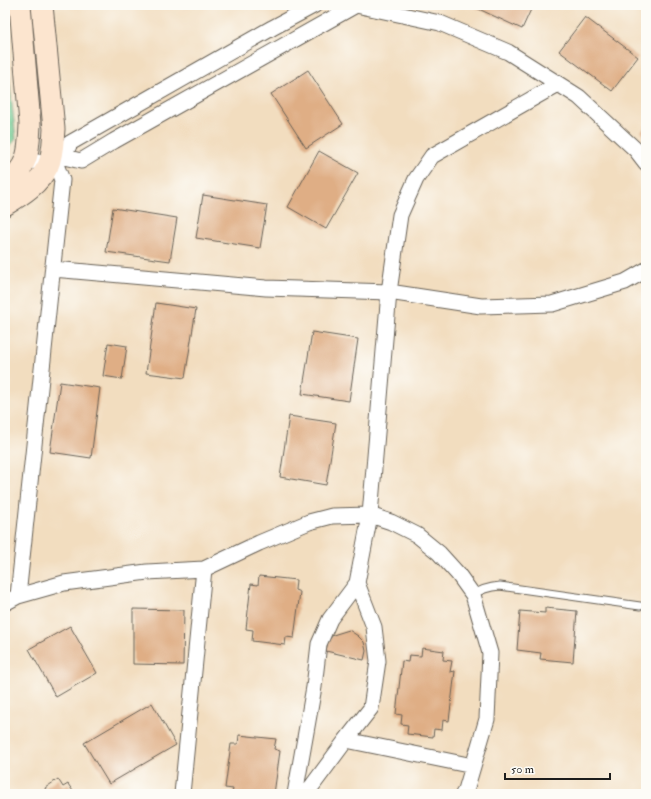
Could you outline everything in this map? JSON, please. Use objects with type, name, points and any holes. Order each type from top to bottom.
[{"type":"street","points":[[5,184],[20,171],[26,159],[30,142],[30,124],[20,5]]},
{"type":"street","points":[[42,5],[54,129],[53,146],[62,180],[53,269],[12,600],[64,583],[147,572],[204,569],[259,543],[309,522],[332,516],[370,514],[391,522],[417,535],[439,553],[458,574],[472,596],[490,653],[487,719],[466,790],[463,794]]},
{"type":"street","points":[[5,205],[21,196],[32,187],[70,143],[315,5]]},
{"type":"street","points":[[26,159],[81,161],[114,140],[356,5],[440,23],[508,52],[579,97],[636,150],[646,163]]},
{"type":"street","points":[[295,794],[314,687],[319,644],[330,619],[357,583],[370,514],[389,292],[400,215],[416,179],[432,156],[558,84]]},
{"type":"street","points":[[53,269],[266,288],[389,292],[480,306],[552,304],[625,282],[646,270]]},
{"type":"street","points":[[182,794],[204,569]]},
{"type":"street","points":[[306,794],[371,708],[378,661],[374,627],[357,583]]},
{"type":"street","points":[[346,740],[473,766]]},
{"type":"lane","points":[[472,596],[483,589],[500,586],[640,606]]},
{"type":"green space","points":[[5,44],[16,139],[5,152]]},
{"type":"building","points":[[470,5],[533,5],[522,29]]},
{"type":"building","points":[[585,17],[638,57],[612,91],[559,51]]},
{"type":"building","points":[[308,70],[343,124],[306,148],[271,94]]},
{"type":"building","points":[[646,126],[646,137],[641,131]]},
{"type":"building","points":[[319,151],[358,173],[326,229],[288,207]]},
{"type":"building","points":[[203,195],[267,205],[260,248],[196,238]]},
{"type":"building","points":[[113,208],[177,218],[170,261],[106,252]]},
{"type":"building","points":[[156,303],[196,309],[185,378],[146,373]]},
{"type":"building","points":[[312,332],[358,339],[349,401],[302,394]]},
{"type":"building","points":[[108,343],[127,346],[122,379],[103,376]]},
{"type":"building","points":[[60,382],[100,388],[91,458],[50,452]]},
{"type":"building","points":[[289,416],[336,423],[326,485],[280,477]]},
{"type":"building","points":[[259,576],[296,580],[295,590],[300,592],[294,638],[286,637],[285,645],[252,641],[253,630],[246,629],[251,584],[258,585]]},
{"type":"building","points":[[545,608],[577,611],[573,662],[540,659],[541,653],[517,650],[520,611],[545,613]]},
{"type":"building","points":[[133,609],[184,610],[183,665],[133,664]]},
{"type":"building","points":[[70,626],[97,673],[56,697],[29,649]]},
{"type":"building","points":[[349,630],[364,642],[366,651],[364,660],[326,651],[328,641],[333,635]]},
{"type":"building","points":[[422,648],[444,651],[443,660],[452,661],[450,672],[455,671],[449,721],[443,720],[442,730],[434,729],[433,737],[407,734],[408,725],[401,724],[402,715],[396,714],[402,661],[408,662],[409,655],[421,656]]},
{"type":"building","points":[[152,703],[176,745],[109,784],[84,743]]},
{"type":"building","points":[[239,735],[276,739],[274,749],[280,751],[274,794],[232,794],[233,789],[225,788],[231,744],[238,744]]},
{"type":"building","points":[[58,779],[63,787],[68,784],[75,794],[47,794],[45,788]]}]
